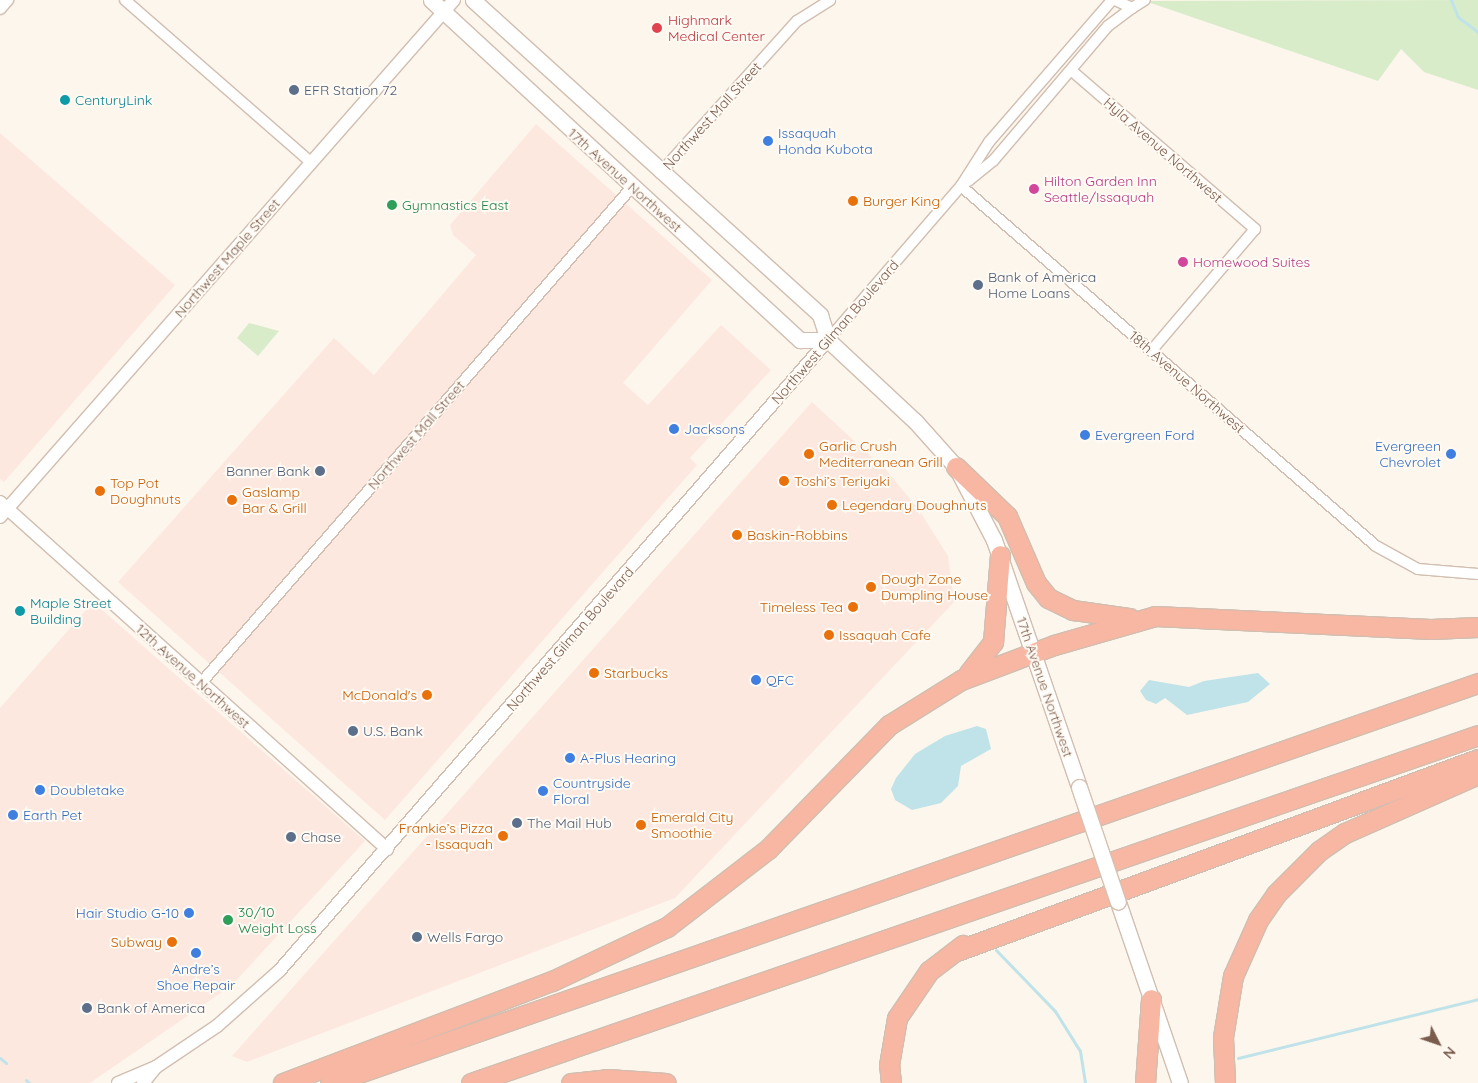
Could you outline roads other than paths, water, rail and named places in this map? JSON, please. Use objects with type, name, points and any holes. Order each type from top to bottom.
[{"type":"highway","points":[[956,467],[1007,516],[1036,584],[1048,598],[1073,610],[1135,619],[1188,615],[1430,630],[1478,627]]},
{"type":"highway","points":[[961,680],[986,656],[993,642],[1000,555]]},
{"type":"highway","points":[[282,1083],[552,981],[667,927],[768,849],[889,725],[961,680],[1033,653],[1135,619]]},
{"type":"highway","points":[[330,1083],[1478,683]]},
{"type":"highway","points":[[471,1083],[1478,735]]},
{"type":"highway","points":[[891,1083],[889,1065],[897,1018],[929,970],[972,938],[1034,914],[1314,818],[1478,759]]},
{"type":"highway","points":[[1225,1083],[1222,1037],[1233,976],[1255,927],[1276,894],[1319,851],[1344,833],[1478,774]]},
{"type":"highway","points":[[1145,1083],[1151,999]]},
{"type":"highway","points":[[571,1083],[607,1079],[666,1083]]},
{"type":"main road","name":"17th Avenue Northwest","points":[[431,0],[800,340],[828,340]]},
{"type":"main road","name":"17th Avenue Northwest","points":[[473,0],[660,173],[820,315],[828,340],[915,421],[956,467],[976,498],[1000,555],[1180,1083]]},
{"type":"street","points":[[0,8],[7,0]]},
{"type":"street","points":[[125,0],[311,162]]},
{"type":"street","name":"Northwest Maple Street","points":[[2,509],[454,0]]},
{"type":"street","name":"Northwest Mall Street","points":[[660,173],[797,21],[830,0]]},
{"type":"street","points":[[1114,0],[1132,8]]},
{"type":"street","name":"Northwest Gilman Boulevard","points":[[118,1083],[156,1067],[250,999],[387,849],[962,186],[989,142],[1114,0]]},
{"type":"street","name":"Northwest Gilman Boulevard","points":[[962,186],[993,161],[1072,71],[1108,26],[1146,0]]},
{"type":"street","name":"Hyla Avenue Northwest","points":[[1072,71],[1255,229],[1150,351]]},
{"type":"street","name":"18th Avenue Northwest","points":[[962,186],[1376,546],[1418,568],[1478,574]]},
{"type":"street","name":"Northwest Mall Street","points":[[201,683],[632,187]]},
{"type":"street","name":"12th Avenue Northwest","points":[[2,509],[387,849]]},
{"type":"street","name":"Northwest Gilman Boulevard","points":[[143,1083],[156,1067]]},
{"type":"water","points":[[1258,673],[1270,684],[1248,702],[1187,715],[1165,698],[1156,704],[1146,700],[1140,691],[1149,680],[1189,687],[1204,681]]},
{"type":"water","points":[[977,726],[986,729],[991,749],[961,766],[958,786],[941,803],[912,810],[895,800],[891,789],[896,778],[915,754],[945,736]]},
{"type":"waterway","points":[[1451,0],[1458,17],[1478,32]]},
{"type":"waterway","points":[[996,950],[1055,1011],[1080,1051],[1085,1083]]},
{"type":"waterway","points":[[1238,1058],[1478,999]]},
{"type":"waterway","points":[[0,1058],[6,1063]]},
{"type":"waterway","points":[[26,1080],[29,1083]]},
{"type":"place","name":"Highmark Medical Center","points":[[657,28]]},
{"type":"place","name":"EFR Station 72","points":[[294,90]]},
{"type":"place","name":"CenturyLink","points":[[65,100]]},
{"type":"place","name":"Issaquah Honda Kubota","points":[[768,141]]},
{"type":"place","name":"Hilton Garden Inn Seattle/Issaquah","points":[[1034,189]]},
{"type":"place","name":"Burger King","points":[[853,201]]},
{"type":"place","name":"Gymnastics East","points":[[392,205]]},
{"type":"place","name":"Homewood Suites","points":[[1183,262]]},
{"type":"place","name":"Bank of America Home Loans","points":[[978,285]]},
{"type":"place","name":"Jacksons","points":[[674,429]]},
{"type":"place","name":"Evergreen Ford","points":[[1085,435]]},
{"type":"place","name":"Garlic Crush Mediterranean Grill","points":[[809,454]]},
{"type":"place","name":"Evergreen Chevrolet","points":[[1451,454]]},
{"type":"place","name":"Banner Bank","points":[[320,471]]},
{"type":"place","name":"Toshi’s Teriyaki","points":[[784,481]]},
{"type":"place","name":"Top Pot Doughnuts","points":[[100,491]]},
{"type":"place","name":"Gaslamp Bar & Grill","points":[[232,500]]},
{"type":"place","name":"Legendary Doughnuts","points":[[832,505]]},
{"type":"place","name":"Baskin-Robbins","points":[[737,535]]},
{"type":"place","name":"Dough Zone Dumpling House","points":[[871,587]]},
{"type":"place","name":"Timeless Tea","points":[[853,607]]},
{"type":"place","name":"Maple Street Building","points":[[20,611]]},
{"type":"place","name":"Issaquah Cafe","points":[[829,635]]},
{"type":"place","name":"Starbucks","points":[[594,673]]},
{"type":"place","name":"QFC","points":[[756,680]]},
{"type":"place","name":"McDonald's","points":[[427,695]]},
{"type":"place","name":"U.S. Bank","points":[[353,731]]},
{"type":"place","name":"A-Plus Hearing","points":[[570,758]]},
{"type":"place","name":"Doubletake","points":[[40,790]]},
{"type":"place","name":"Countryside Floral","points":[[543,791]]},
{"type":"place","name":"Earth Pet","points":[[13,815]]},
{"type":"place","name":"The Mail Hub","points":[[517,823]]},
{"type":"place","name":"Emerald City Smoothie","points":[[641,825]]},
{"type":"place","name":"Frankie’s Pizza - Issaquah","points":[[503,836]]},
{"type":"place","name":"Chase","points":[[291,837]]},
{"type":"place","name":"Hair Studio G-10","points":[[189,913]]},
{"type":"place","name":"30/10 Weight Loss","points":[[228,920]]},
{"type":"place","name":"Wells Fargo","points":[[417,937]]},
{"type":"place","name":"Subway","points":[[172,942]]},
{"type":"place","name":"Andre’s Shoe Repair","points":[[196,953]]},
{"type":"place","name":"Bank of America","points":[[87,1008]]}]
